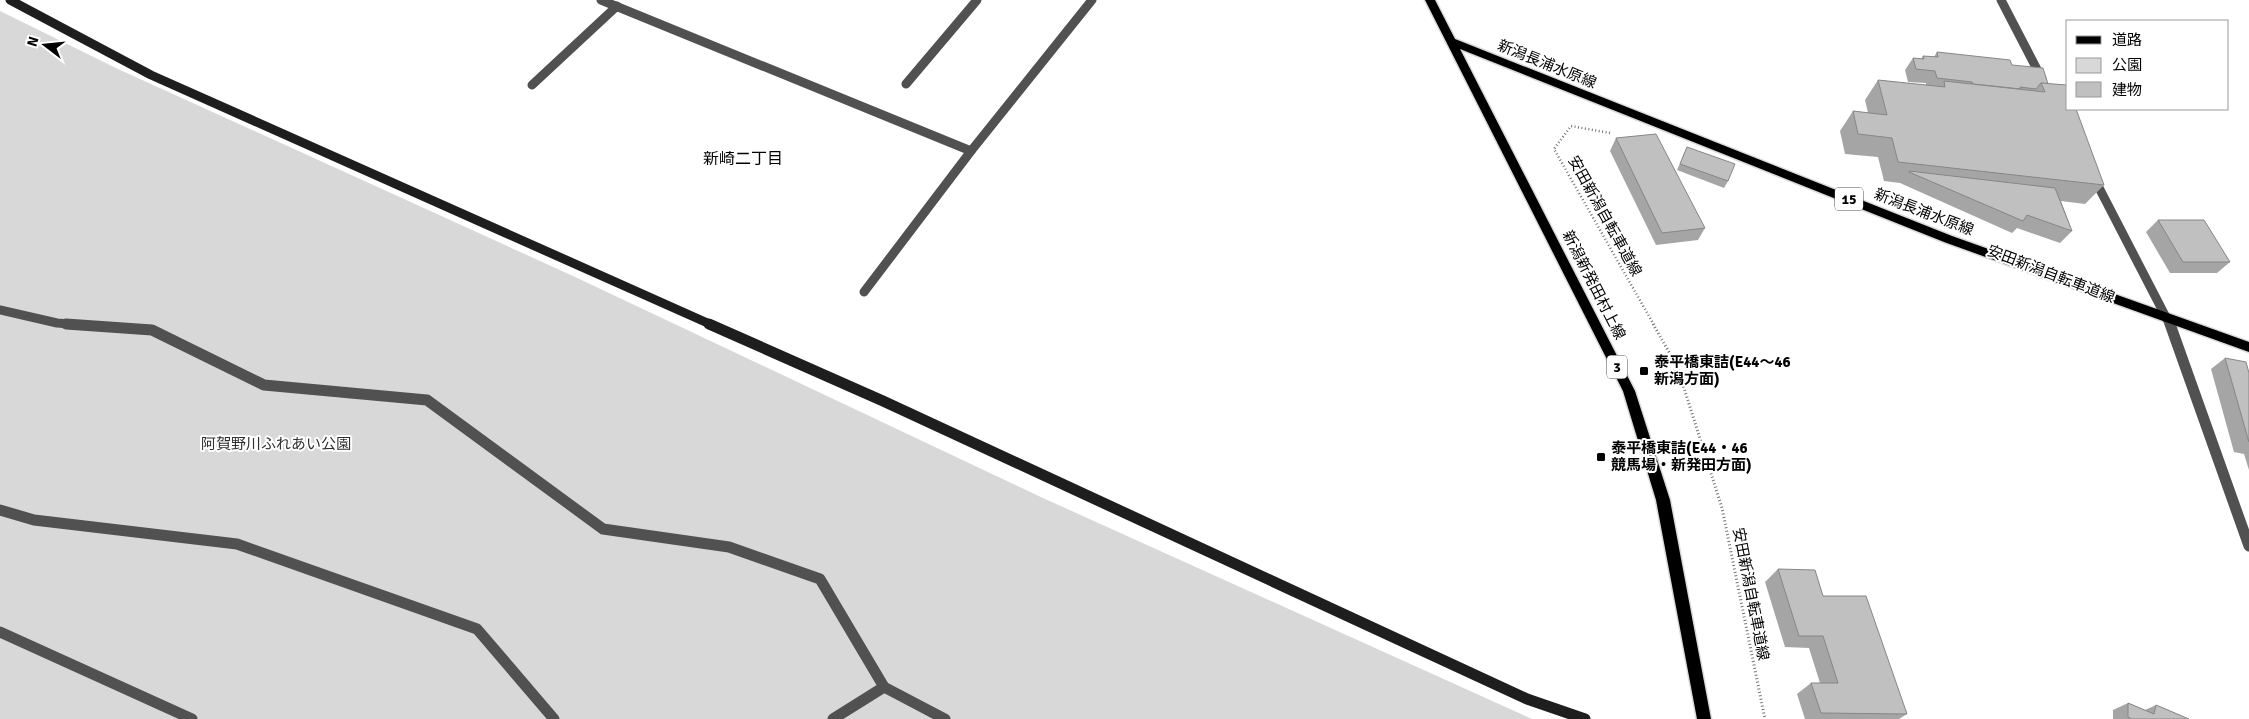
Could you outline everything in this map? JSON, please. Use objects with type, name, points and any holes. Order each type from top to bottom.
[{"type":"main road","name":"新潟新発田村上線","points":[[1430,0],[1630,391],[1663,500],[1704,719]]},
{"type":"main road","name":"新潟長浦水原線","points":[[1452,42],[1948,239],[2249,347]]},
{"type":"street","points":[[10,0],[151,75],[883,401],[1527,699],[1584,719]]},
{"type":"street","points":[[601,0],[971,152]]},
{"type":"street","points":[[906,84],[977,0]]},
{"type":"street","points":[[864,292],[971,152],[1092,0]]},
{"type":"street","points":[[2001,0],[2047,88]]},
{"type":"street","points":[[532,85],[617,6]]},
{"type":"street","points":[[2088,167],[2167,316],[2249,546]]},
{"type":"street","points":[[0,310],[56,323],[152,330],[264,386],[428,400],[603,529],[729,547],[820,579],[884,687],[945,719]]},
{"type":"street","points":[[0,510],[34,520],[237,544],[477,629],[554,719]]},
{"type":"street","points":[[0,632],[192,719]]},
{"type":"street","points":[[833,719],[884,687]]},
{"type":"path","name":"安田新潟自転車道線","points":[[1618,134],[1571,126],[1554,149],[1677,366],[1722,508],[1765,719]]},
{"type":"green space","name":"阿賀野川ふれあい公園","points":[[0,11],[118,69],[573,276],[1043,498],[1532,719],[0,719]]},
{"type":"building","points":[[1937,52],[2010,60],[2012,65],[2043,68],[2048,84],[2041,83],[2036,89],[2020,87],[2021,89],[1973,84],[1972,82],[1937,78],[1935,71],[1916,69],[1913,58],[1924,59],[1923,56],[1938,57]]},
{"type":"building","points":[[1878,80],[1945,87],[1944,81],[2045,92],[2041,83],[2066,85],[2066,110],[2076,110],[2104,185],[1898,162],[1892,138],[1858,134],[1853,111],[1887,115]]},
{"type":"building","points":[[1656,134],[1705,228],[1662,233],[1616,138]]},
{"type":"building","points":[[1687,147],[1735,164],[1728,181],[1680,164]]},
{"type":"building","points":[[1909,171],[2055,188],[2072,231],[2027,215],[2023,221]]},
{"type":"building","points":[[2158,220],[2204,220],[2230,262],[2183,262]]},
{"type":"building","points":[[2225,358],[2246,362],[2249,373],[2249,442]]},
{"type":"building","points":[[1778,569],[1815,570],[1823,596],[1866,596],[1907,714],[1821,713],[1811,683],[1838,683],[1823,636],[1799,636]]},
{"type":"building","points":[[2128,703],[2154,714],[2156,705],[2189,719],[2132,719],[2128,717]]},
{"type":"place","name":"泰平橋東詰(E44～46 新潟方面)","points":[[1644,371]]},
{"type":"place","name":"泰平橋東詰(E44・46 競馬場・新発田方面)","points":[[1601,457]]},
{"type":"district","name":"新崎二丁目","points":[[743,158]]}]
